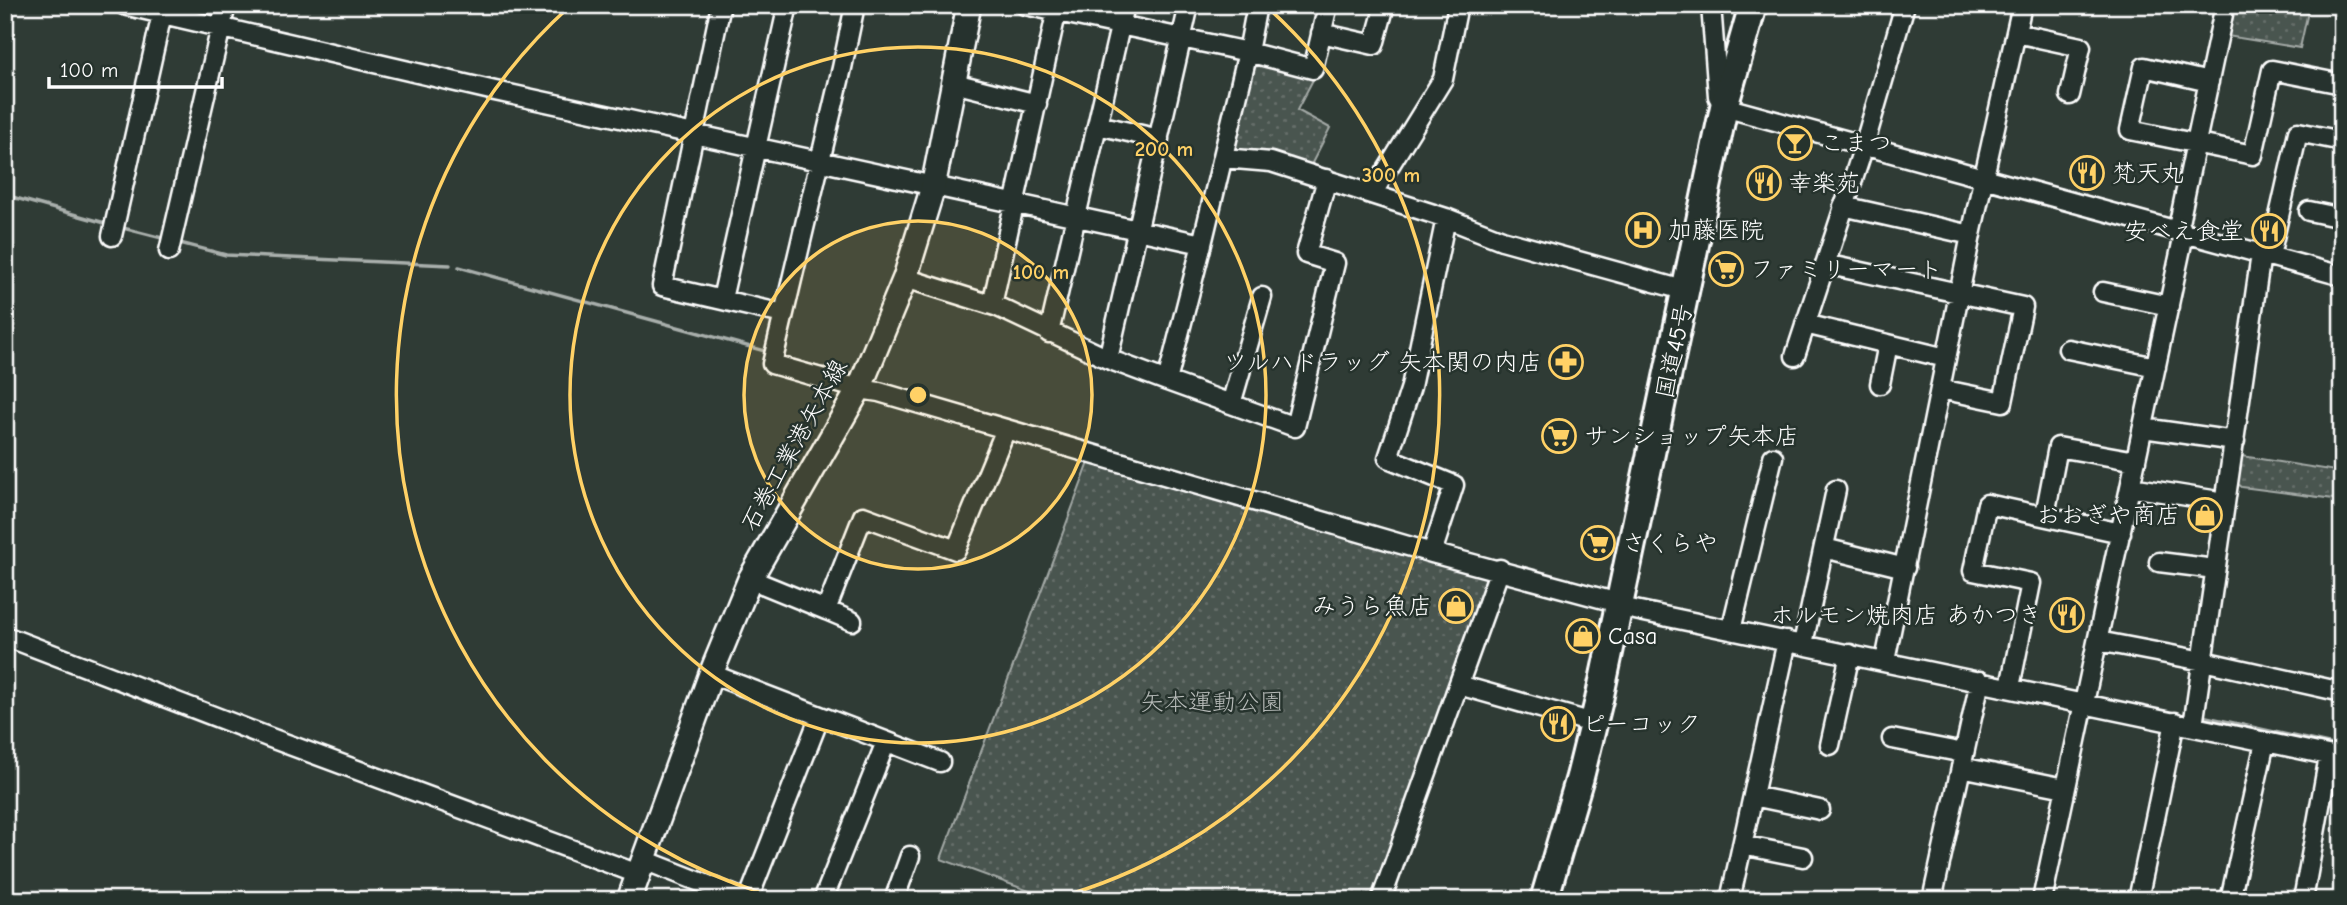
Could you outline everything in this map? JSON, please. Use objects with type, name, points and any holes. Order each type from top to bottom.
[{"type":"highway","name":"国道45号","points":[[1544,900],[1594,723],[1724,107],[1753,5]]},
{"type":"main road","name":"石巻工業港矢本線","points":[[629,900],[711,674],[750,579],[859,389],[905,278],[933,187],[969,5]]},
{"type":"street","points":[[124,5],[163,10],[495,92],[1202,244]]},
{"type":"street","points":[[169,251],[226,5]]},
{"type":"street","points":[[721,5],[662,286],[783,314]]},
{"type":"street","points":[[722,299],[788,5]]},
{"type":"street","points":[[855,5],[772,364],[1500,569],[1630,609],[2336,757],[2303,900]]},
{"type":"street","points":[[1025,5],[1058,8],[1313,69],[1328,5]]},
{"type":"street","points":[[1049,333],[1125,5]]},
{"type":"street","points":[[1108,359],[1189,5]]},
{"type":"street","points":[[1167,381],[1223,158],[1257,5]]},
{"type":"street","points":[[1321,33],[1374,45],[1385,5]]},
{"type":"street","points":[[1372,194],[1443,79],[1458,5]]},
{"type":"street","points":[[1711,5],[1718,96],[1724,107],[2342,276]]},
{"type":"street","points":[[1795,356],[1864,146],[1905,5]]},
{"type":"street","points":[[1885,661],[1970,235],[2022,5]]},
{"type":"street","points":[[2042,900],[2184,234],[2179,223],[2225,5]]},
{"type":"street","points":[[992,305],[1058,8]]},
{"type":"street","points":[[112,236],[163,10]]},
{"type":"street","points":[[2016,33],[2081,47],[2070,95]]},
{"type":"street","points":[[2208,82],[2144,67],[2130,130],[2253,155],[2272,70],[2342,84]]},
{"type":"street","points":[[954,83],[1037,104]]},
{"type":"street","points":[[1098,125],[1159,139]]},
{"type":"street","points":[[2138,900],[2203,661],[2225,502],[2265,255],[2298,132],[2342,141]]},
{"type":"street","points":[[1223,158],[1271,162],[1327,178],[1502,240],[1687,291]]},
{"type":"street","points":[[905,278],[992,305],[1108,359],[1295,427],[1335,263],[1306,254],[1327,178]]},
{"type":"street","points":[[1843,206],[1970,235]]},
{"type":"street","points":[[2309,211],[2342,218]]},
{"type":"street","points":[[1432,552],[1454,485],[1388,458],[1411,387],[1446,218]]},
{"type":"street","points":[[1825,264],[2023,307],[2003,402],[1940,389]]},
{"type":"street","points":[[2103,292],[2169,306]]},
{"type":"street","points":[[1231,404],[1262,297]]},
{"type":"street","points":[[1805,324],[1946,358]]},
{"type":"street","points":[[1880,384],[1888,344]]},
{"type":"street","points":[[2068,349],[2156,368]]},
{"type":"street","points":[[2143,428],[2235,441]]},
{"type":"street","points":[[826,610],[863,516],[956,550],[1006,429]]},
{"type":"street","points":[[2045,515],[2058,447],[2136,461]]},
{"type":"street","points":[[1731,630],[1773,457]]},
{"type":"street","points":[[2131,487],[2225,502]]},
{"type":"street","points":[[1730,900],[1753,796],[1824,548],[1836,490]]},
{"type":"street","points":[[2010,687],[2031,583],[1973,571],[1987,504],[2121,533]]},
{"type":"street","points":[[1824,548],[1905,568]]},
{"type":"street","points":[[2159,562],[2215,569]]},
{"type":"street","points":[[1381,900],[1500,569]]},
{"type":"street","points":[[750,579],[852,621]]},
{"type":"street","points":[[5,636],[281,742],[641,867],[747,900],[820,716]]},
{"type":"street","points":[[2098,641],[2342,692]]},
{"type":"street","points":[[1830,745],[1850,654]]},
{"type":"street","points":[[711,674],[940,762]]},
{"type":"street","points":[[1932,900],[1980,681]]},
{"type":"street","points":[[1459,685],[1594,723]]},
{"type":"street","points":[[1892,739],[2065,788]]},
{"type":"street","points":[[823,900],[886,742]]},
{"type":"street","points":[[2230,900],[2265,742]]},
{"type":"street","points":[[1753,796],[1820,810]]},
{"type":"street","points":[[1742,845],[1803,857]]},
{"type":"street","points":[[894,900],[910,856]]},
{"type":"green space","points":[[2234,5],[2309,7],[2300,48],[2227,36]]},
{"type":"green space","points":[[1255,61],[1316,74],[1297,110],[1330,128],[1311,165],[1274,154],[1237,150],[1234,142],[1249,65]]},
{"type":"green space","points":[[2242,456],[2342,472],[2342,500],[2242,487],[2238,484],[2239,462]]},
{"type":"green space","name":"矢本運動公園","points":[[1090,460],[1491,574],[1376,900],[1054,900],[941,859]]},
{"type":"waterway","points":[[5,195],[105,223]]},
{"type":"waterway","points":[[123,228],[162,238]]},
{"type":"waterway","points":[[180,243],[226,255],[450,265]]},
{"type":"waterway","points":[[459,267],[765,351]]},
{"type":"waterway","points":[[794,360],[828,368]]},
{"type":"waterway","points":[[2202,716],[2342,747]]},
{"type":"place","name":"こまつ","points":[[1795,143]]},
{"type":"place","name":"梵天丸","points":[[2087,173]]},
{"type":"place","name":"幸楽苑","points":[[1764,183]]},
{"type":"place","name":"加藤医院","points":[[1643,230]]},
{"type":"place","name":"安べえ食堂","points":[[2269,231]]},
{"type":"place","name":"ファミリーマート","points":[[1726,269]]},
{"type":"place","name":"ツルハドラッグ 矢本関の内店","points":[[1566,362]]},
{"type":"place","name":"サンショップ矢本店","points":[[1559,436]]},
{"type":"place","name":"おおぎや商店","points":[[2205,515]]},
{"type":"place","name":"さくらや","points":[[1598,543]]},
{"type":"place","name":"みうら魚店","points":[[1456,606]]},
{"type":"place","name":"ホルモン焼肉店 あかつき","points":[[2067,615]]},
{"type":"place","name":"Casa","points":[[1583,636]]},
{"type":"place","name":"ピーコック","points":[[1558,724]]}]
